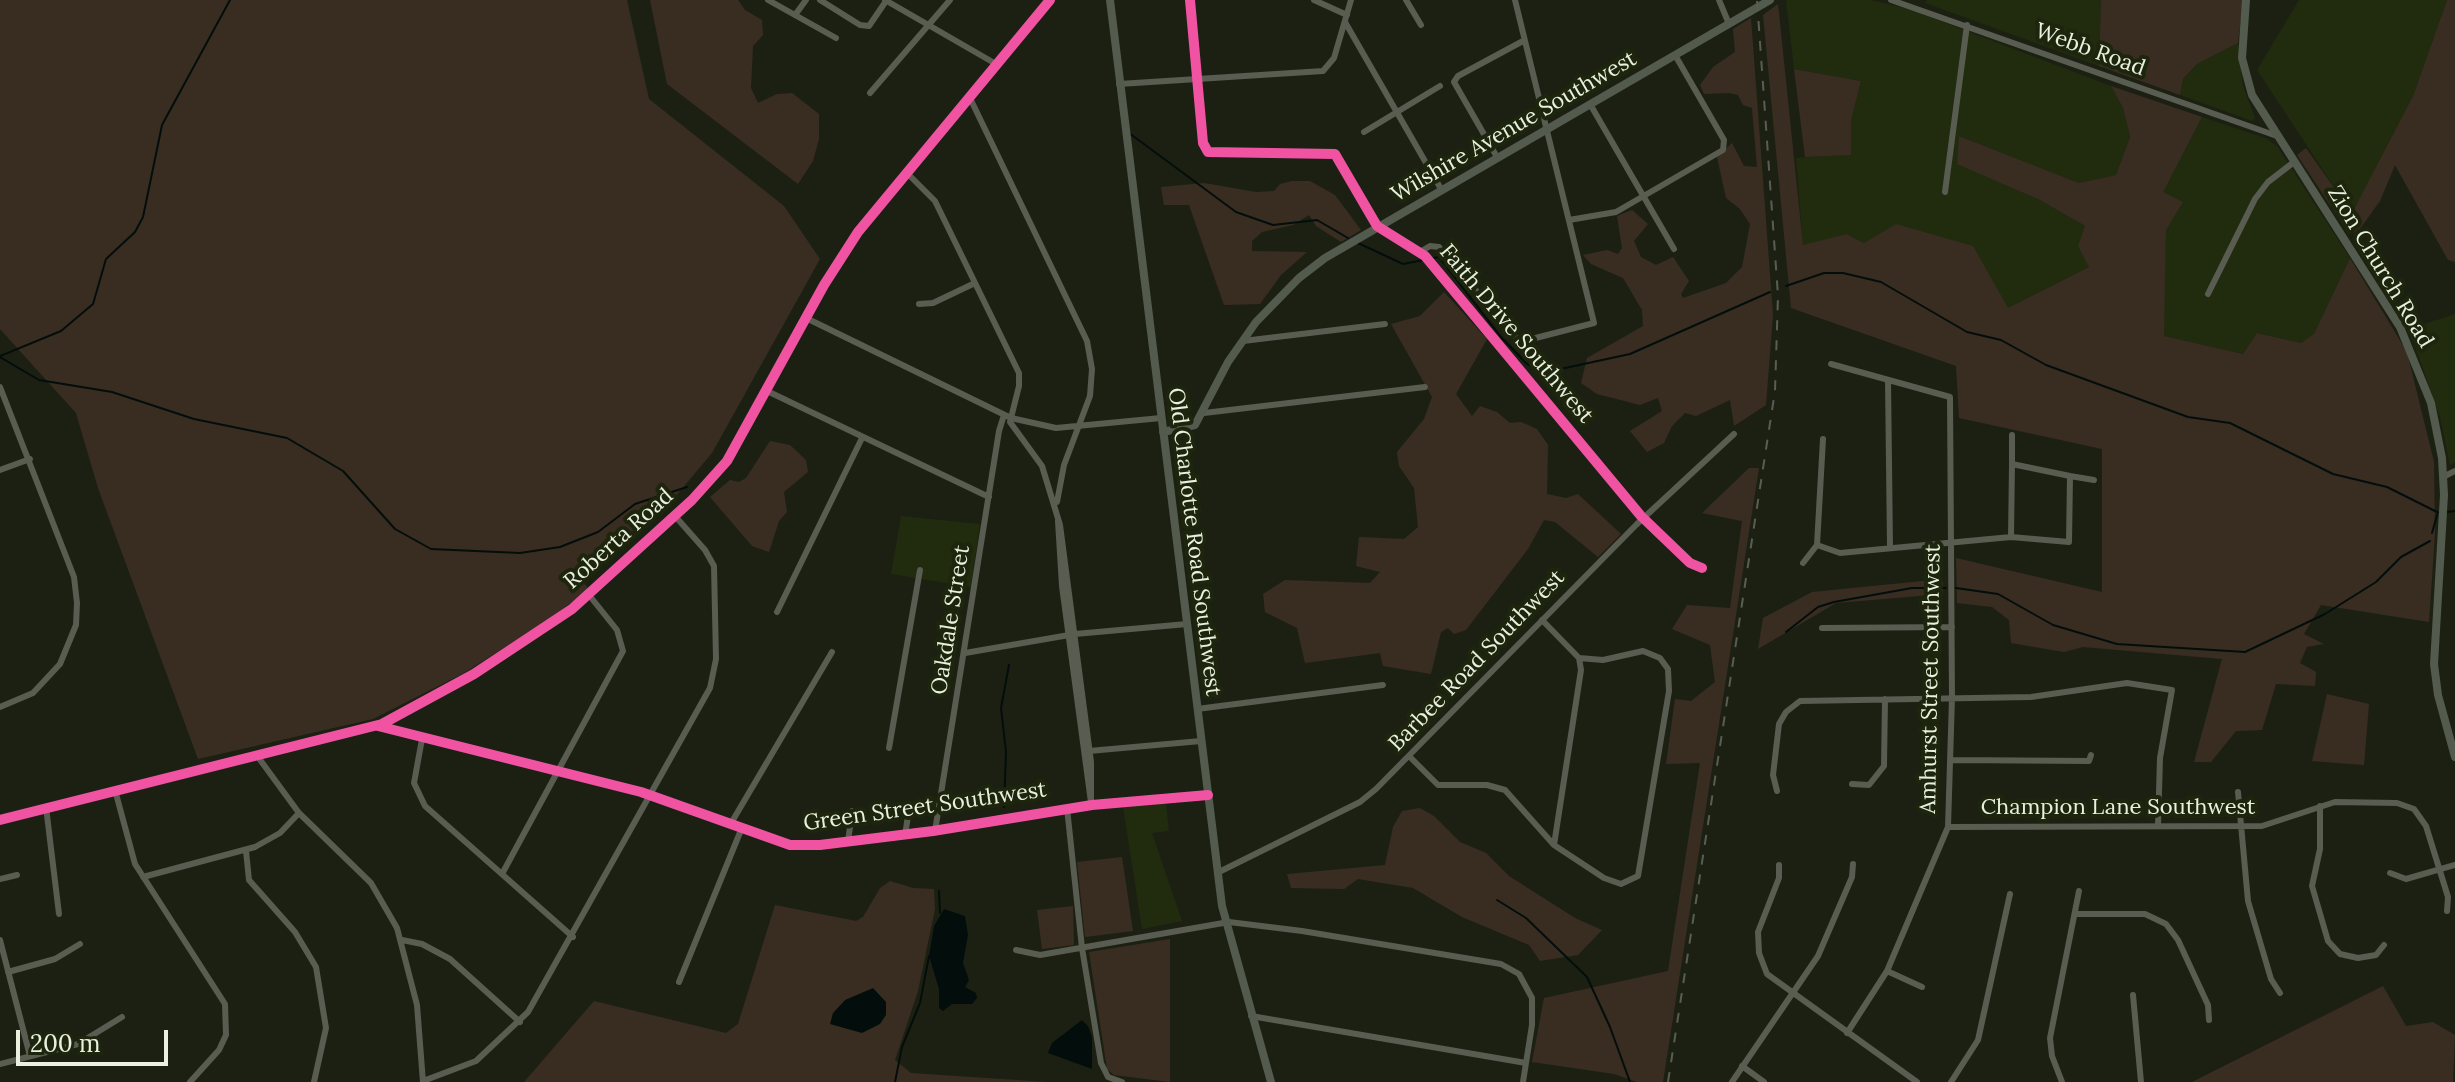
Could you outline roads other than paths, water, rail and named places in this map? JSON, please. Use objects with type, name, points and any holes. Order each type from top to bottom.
[{"type":"street","points":[[768,0],[836,38]]},
{"type":"street","points":[[795,15],[806,0]]},
{"type":"street","points":[[820,0],[864,26],[873,24],[886,0],[996,64]]},
{"type":"street","points":[[870,93],[950,0]]},
{"type":"street","name":"Roberta Road","points":[[0,820],[378,726],[500,658],[589,595],[675,516],[727,461],[806,318],[858,232],[1050,0]]},
{"type":"street","name":"Old Charlotte Road Southwest","points":[[1110,0],[1217,873],[1225,922],[1271,1082]]},
{"type":"street","name":"Faith Drive Southwest","points":[[1190,0],[1203,143],[1208,152],[1316,155],[1331,152],[1377,226],[1424,256],[1644,518],[1690,563],[1702,568]]},
{"type":"street","points":[[1314,0],[1346,18],[1441,189]]},
{"type":"street","points":[[1119,84],[1326,70],[1334,58],[1351,0]]},
{"type":"street","points":[[1406,0],[1421,25]]},
{"type":"street","points":[[1424,256],[1430,246],[1439,247],[1520,342],[1594,323],[1515,0]]},
{"type":"street","points":[[1719,0],[1729,24]]},
{"type":"street","name":"Wilshire Avenue Southwest","points":[[1204,413],[1243,341],[1299,278],[1377,226],[1770,0]]},
{"type":"street","name":"Webb Road","points":[[1891,0],[2277,136]]},
{"type":"street","name":"Zion Church Road","points":[[2246,0],[2244,72],[2252,95],[2410,346],[2431,403],[2443,477],[2434,664],[2455,757]]},
{"type":"street","points":[[1945,192],[1967,25]]},
{"type":"street","points":[[1497,157],[1454,82],[1458,76],[1523,41]]},
{"type":"street","points":[[1569,220],[1608,215],[1719,154],[1726,144],[1675,55]]},
{"type":"street","points":[[1364,132],[1440,86]]},
{"type":"street","points":[[969,96],[1087,341],[1092,384],[1080,427],[1064,465],[1056,509]]},
{"type":"street","points":[[1590,104],[1674,249]]},
{"type":"street","points":[[2208,294],[2255,199],[2268,182],[2294,162]]},
{"type":"street","name":"Oakdale Street","points":[[906,172],[935,201],[1019,373],[1019,386],[1008,416],[989,497],[935,831]]},
{"type":"street","points":[[919,304],[933,303],[975,283]]},
{"type":"street","points":[[806,318],[1008,416],[1048,427],[1080,427],[1161,418]]},
{"type":"street","points":[[1243,341],[1385,324]]},
{"type":"street","points":[[1831,364],[1888,380],[1890,547]]},
{"type":"street","name":"Amhurst Street Southwest","points":[[1847,1033],[1887,971],[1948,827],[1952,698],[1950,397],[1888,380]]},
{"type":"street","points":[[0,387],[74,577],[77,618],[70,646],[47,680],[33,693],[0,707]]},
{"type":"street","points":[[1163,432],[1195,425],[1204,413],[1425,387]]},
{"type":"street","points":[[767,391],[989,497]]},
{"type":"street","points":[[1008,416],[1042,466],[1056,509],[1092,803]]},
{"type":"street","name":"Barbee Road Southwest","points":[[1217,873],[1360,802],[1644,518],[1734,434]]},
{"type":"street","points":[[2011,537],[2012,435]]},
{"type":"street","points":[[777,612],[862,438]]},
{"type":"street","points":[[1803,563],[1817,545],[1823,439]]},
{"type":"street","points":[[0,470],[30,459]]},
{"type":"street","points":[[2012,464],[2094,480]]},
{"type":"street","points":[[2443,477],[2455,471]]},
{"type":"street","points":[[1817,545],[1840,553],[2011,537],[2069,542],[2070,476]]},
{"type":"street","points":[[258,757],[299,813],[371,883],[402,940],[417,1005],[423,1082],[476,1061],[520,1022],[573,937],[700,707],[715,666],[714,566],[675,516]]},
{"type":"street","points":[[889,748],[920,570]]},
{"type":"street","points":[[502,874],[623,651],[617,630],[589,595]]},
{"type":"street","points":[[1542,620],[1579,658],[1581,670],[1554,845]]},
{"type":"street","points":[[965,653],[1072,635],[1187,624]]},
{"type":"street","points":[[1822,628],[1952,627]]},
{"type":"street","points":[[1409,756],[1438,785],[1487,785],[1505,790],[1554,845],[1617,883],[1627,884],[1638,876],[1669,691],[1668,669],[1653,654],[1643,651],[1603,660],[1579,658]]},
{"type":"street","points":[[730,825],[832,652]]},
{"type":"street","points":[[1777,791],[1773,775],[1779,724],[1791,707],[1810,698],[2031,697],[2127,683],[2172,690],[2160,758],[2158,826]]},
{"type":"street","points":[[1197,709],[1383,685]]},
{"type":"street","points":[[1852,784],[1869,785],[1884,766],[1885,699]]},
{"type":"street","name":"Green Street Southwest","points":[[378,726],[650,795],[790,845],[848,842],[935,831],[1092,803],[1208,795]]},
{"type":"street","points":[[422,739],[414,771],[418,796],[573,937]]},
{"type":"street","points":[[1086,752],[1201,741]]},
{"type":"street","points":[[1951,760],[2089,761],[2091,755]]},
{"type":"street","points":[[115,790],[126,840],[143,877],[225,1004],[226,1035],[211,1061],[190,1082]]},
{"type":"street","points":[[2238,792],[2248,901],[2271,979],[2280,993]]},
{"type":"street","name":"Champion Lane Southwest","points":[[1948,827],[2262,826],[2335,802],[2407,805],[2426,826],[2448,897],[2447,911]]},
{"type":"street","points":[[2320,806],[2320,849],[2312,886],[2328,941],[2340,954],[2358,958],[2376,955],[2384,945]]},
{"type":"street","points":[[46,807],[59,914]]},
{"type":"street","points":[[1067,808],[1082,948],[1103,1069],[1108,1077],[1122,1082]]},
{"type":"street","points":[[848,842],[852,811]]},
{"type":"street","points":[[143,877],[246,851],[280,833],[299,813]]},
{"type":"street","points":[[905,835],[908,816]]},
{"type":"street","points":[[679,982],[741,830]]},
{"type":"street","points":[[246,851],[249,880],[295,932],[316,967],[326,1028],[314,1082]]},
{"type":"street","points":[[1732,1082],[1827,939],[1852,877],[1853,864]]},
{"type":"street","points":[[1779,865],[1779,878],[1761,920],[1757,945],[1767,974],[1917,1082]]},
{"type":"street","points":[[2390,873],[2406,879],[2455,865]]},
{"type":"street","points":[[0,879],[17,875]]},
{"type":"street","points":[[2062,1082],[2052,1056],[2050,1038],[2079,891]]},
{"type":"street","points":[[1951,1082],[1978,1040],[2010,894]]},
{"type":"street","points":[[2076,914],[2145,914],[2166,924],[2178,940],[2208,1005],[2209,1020]]},
{"type":"street","points":[[1016,950],[1040,955],[1225,922],[1302,931],[1511,969],[1526,983],[1532,998],[1523,1082]]},
{"type":"street","points":[[0,940],[30,1056]]},
{"type":"street","points":[[402,940],[422,944],[450,959],[520,1022]]},
{"type":"street","points":[[8,972],[48,962],[80,944]]},
{"type":"street","points":[[1887,971],[1922,987]]},
{"type":"street","points":[[2133,995],[2141,1082]]},
{"type":"street","points":[[1251,1016],[1526,1063]]},
{"type":"street","points":[[0,1064],[78,1044],[122,1017]]},
{"type":"street","points":[[1742,1066],[1764,1082]]},
{"type":"waterway","points":[[0,356],[61,331],[93,304],[106,259],[135,232],[143,217],[162,125],[230,0]]},
{"type":"waterway","points":[[1129,133],[1236,212],[1273,225],[1317,220],[1348,238]]},
{"type":"waterway","points":[[1358,243],[1403,264],[1439,257],[1501,337],[1527,364],[1542,373],[1630,354],[1770,292]]},
{"type":"waterway","points":[[1786,286],[1824,273],[1843,273],[1881,282],[1967,332],[2001,340],[2046,365],[2188,417],[2230,423],[2333,474],[2387,487],[2439,513]]},
{"type":"waterway","points":[[0,357],[39,380],[112,392],[194,419],[287,438],[343,471],[395,529],[431,549],[520,553],[560,547],[598,532],[635,504],[687,487]]},
{"type":"waterway","points":[[2447,512],[2455,511]]},
{"type":"waterway","points":[[2432,533],[2437,515]]},
{"type":"waterway","points":[[1956,588],[1998,594],[2053,625],[2117,644],[2245,652],[2325,614],[2376,582],[2401,557],[2430,541]]},
{"type":"waterway","points":[[1786,632],[1818,607],[1834,602],[1912,588],[1946,588]]},
{"type":"waterway","points":[[1004,807],[1006,752],[1001,708],[1009,665]]},
{"type":"waterway","points":[[939,891],[940,913]]},
{"type":"waterway","points":[[1497,900],[1526,918],[1587,977],[1630,1082]]},
{"type":"waterway","points":[[895,1082],[902,1047],[920,1003],[929,956]]},
{"type":"railway","points":[[1668,1082],[1775,391],[1778,296],[1757,0]]}]
